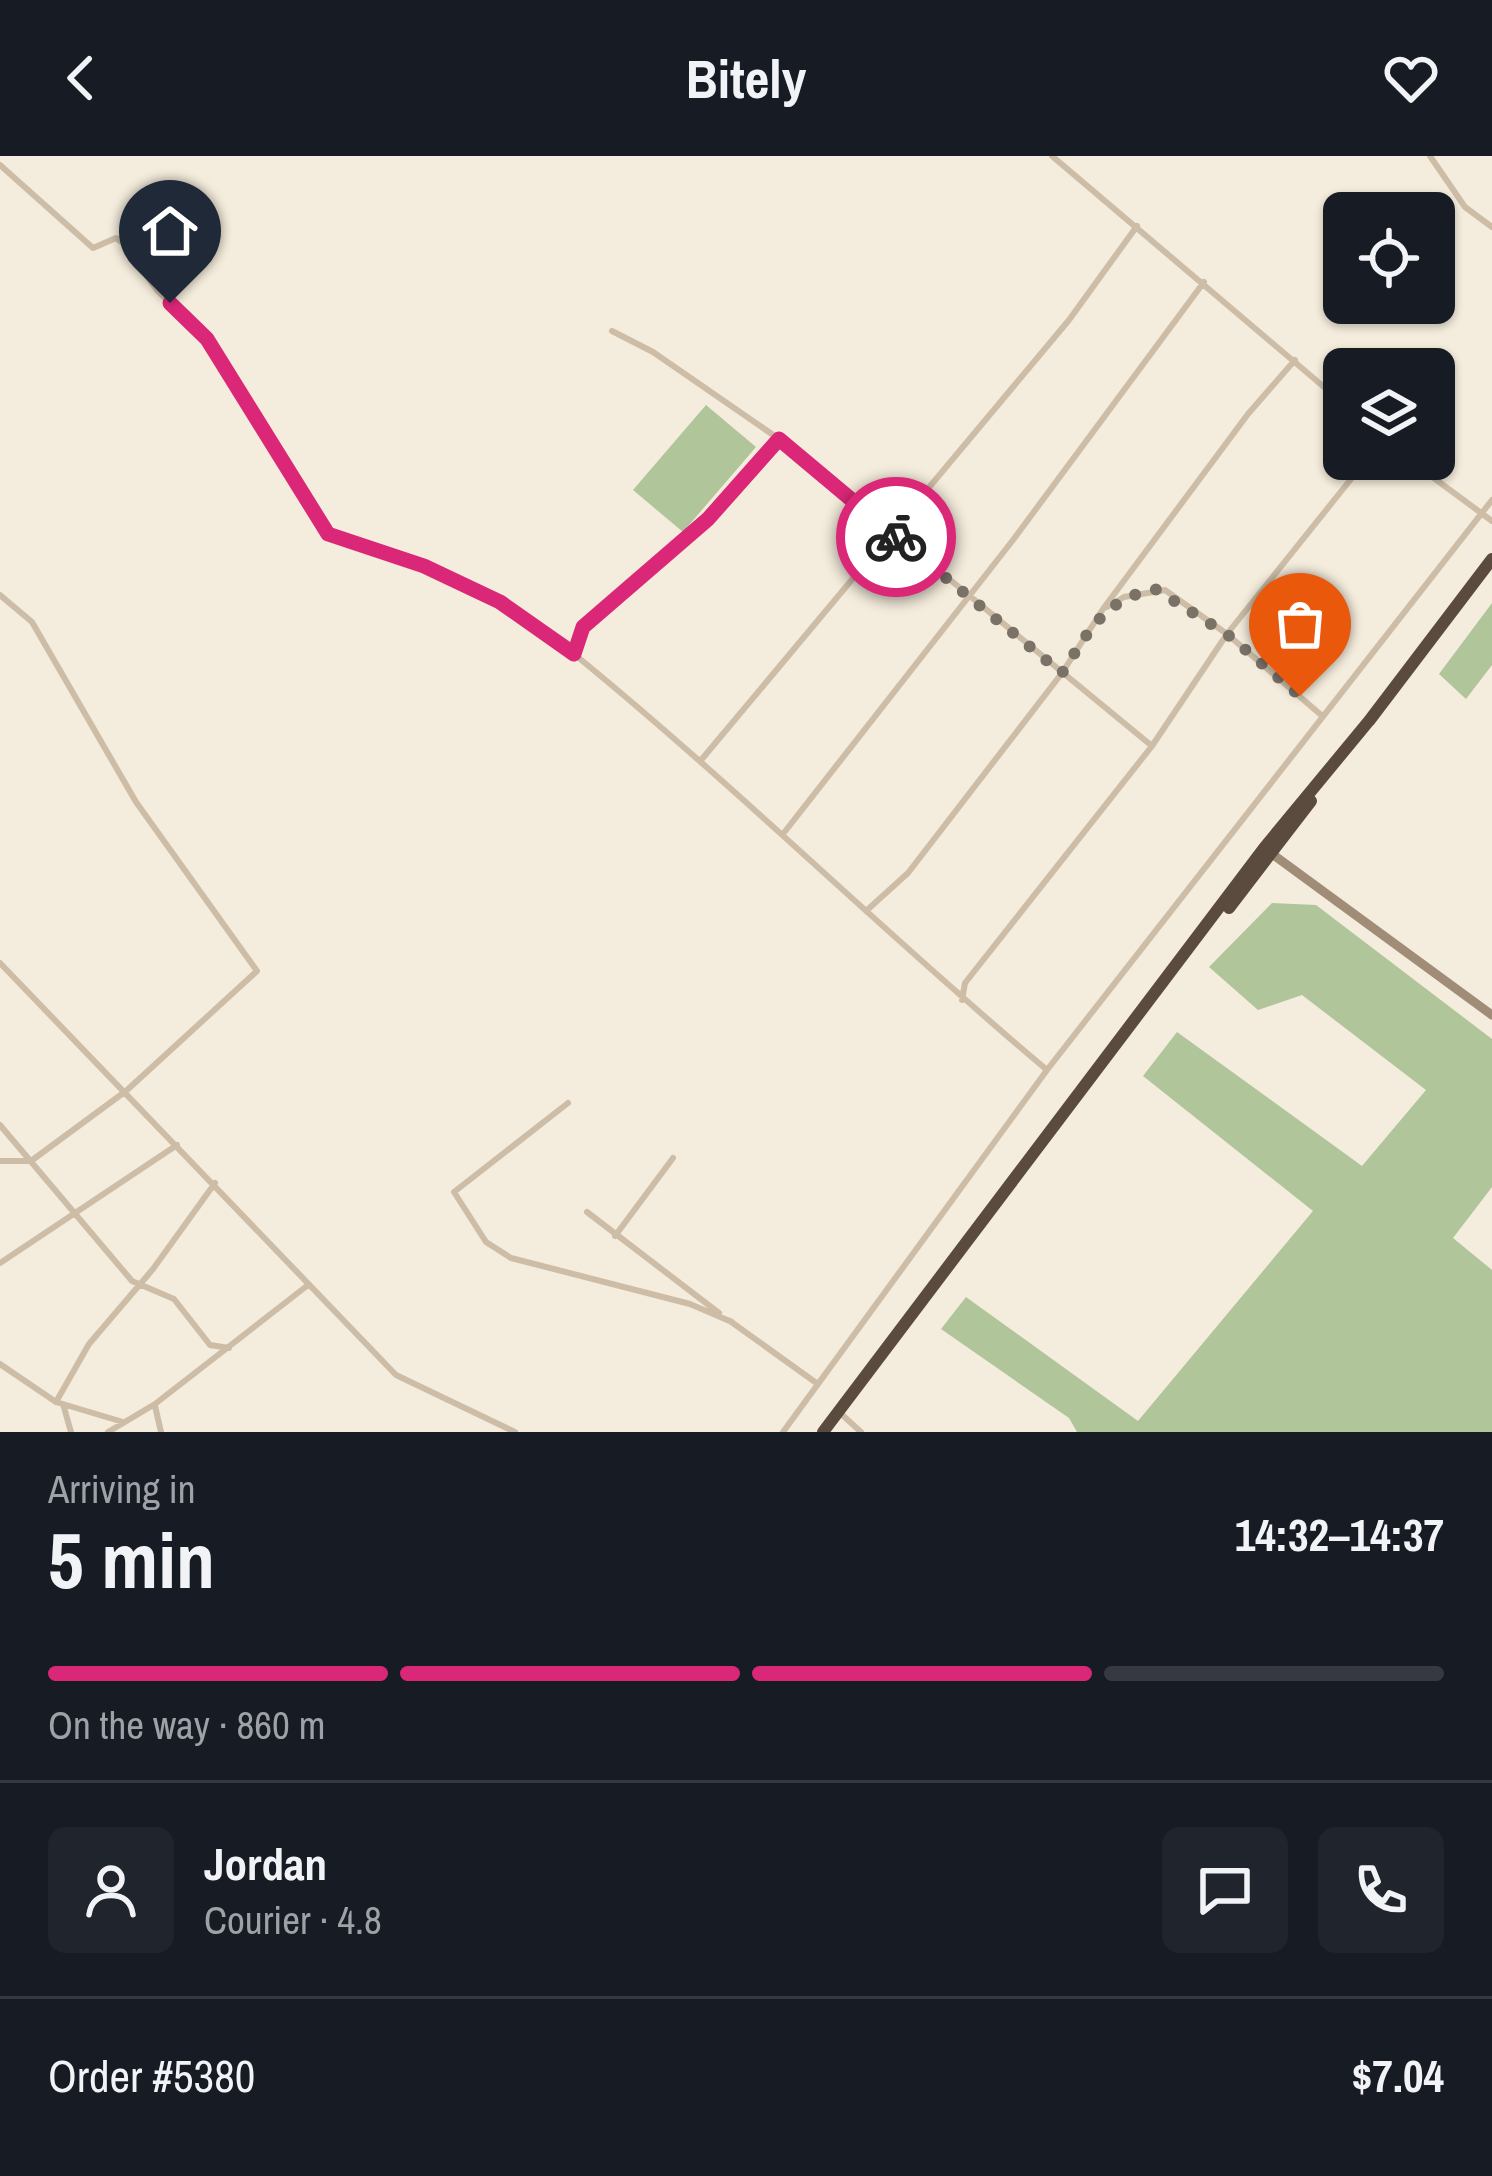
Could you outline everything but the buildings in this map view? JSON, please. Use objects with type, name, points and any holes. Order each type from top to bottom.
[{"type":"highway","points":[[824,1432],[1492,559]]},
{"type":"street","points":[[1052,156],[1323,385]]},
{"type":"street","points":[[1430,156],[1465,207],[1492,227]]},
{"type":"street","points":[[0,165],[94,248],[116,238],[123,243],[157,290],[207,339],[328,534],[424,566],[500,602],[574,654],[702,760],[962,1000],[1047,1070]]},
{"type":"street","points":[[702,760],[1069,320],[1137,226]]},
{"type":"street","points":[[783,834],[968,598],[1204,282]]},
{"type":"street","points":[[612,331],[712,390],[779,439],[1152,746]]},
{"type":"street","points":[[866,911],[908,873],[1062,673],[1103,609],[1248,414],[1295,360]]},
{"type":"street","points":[[574,654],[583,627],[708,519],[779,439]]},
{"type":"street","points":[[962,1000],[965,983],[1152,746],[1227,634],[1350,480]]},
{"type":"street","points":[[1435,480],[1492,521]]},
{"type":"street","points":[[783,1432],[814,1382],[1047,1070],[1320,714],[1492,500]]},
{"type":"street","points":[[1103,609],[1124,596],[1165,590],[1227,634],[1320,714]]},
{"type":"street","points":[[0,595],[32,622],[136,802],[257,971],[126,1091],[31,1162],[0,1160]]},
{"type":"street","points":[[1268,850],[1492,1015]]},
{"type":"street","points":[[0,963],[396,1375],[515,1432]]},
{"type":"street","points":[[568,1103],[454,1192],[486,1242],[511,1258],[690,1304],[732,1322]]},
{"type":"street","points":[[0,1125],[138,1286],[174,1299],[210,1345],[229,1348]]},
{"type":"street","points":[[0,1263],[177,1145]]},
{"type":"street","points":[[615,1236],[673,1158]]},
{"type":"street","points":[[71,1432],[60,1403],[89,1344],[214,1183]]},
{"type":"street","points":[[587,1212],[814,1382]]},
{"type":"street","points":[[108,1432],[155,1405],[308,1285]]},
{"type":"street","points":[[0,1364],[60,1403],[123,1422]]},
{"type":"street","points":[[155,1405],[161,1432]]},
{"type":"street","points":[[839,1412],[861,1432]]},
{"type":"green space","points":[[706,405],[756,447],[683,532],[633,490]]},
{"type":"green space","points":[[1492,603],[1492,665],[1466,699],[1439,674]]},
{"type":"green space","points":[[1272,903],[1316,905],[1492,1039],[1492,1187],[1453,1238],[1492,1270],[1492,1432],[1077,1432],[1069,1418],[941,1329],[966,1297],[1138,1421],[1313,1211],[1143,1076],[1177,1032],[1362,1166],[1426,1090],[1302,995],[1258,1010],[1209,967]]},
{"type":"way so far","points":[[896,537],[1062,673],[1103,609],[1124,596],[1155,589],[1165,590],[1227,634],[1300,696]]},
{"type":"route","points":[[170,303],[207,339],[328,534],[424,566],[500,602],[574,654],[574,641],[583,627],[708,519],[779,439],[896,537]]}]
